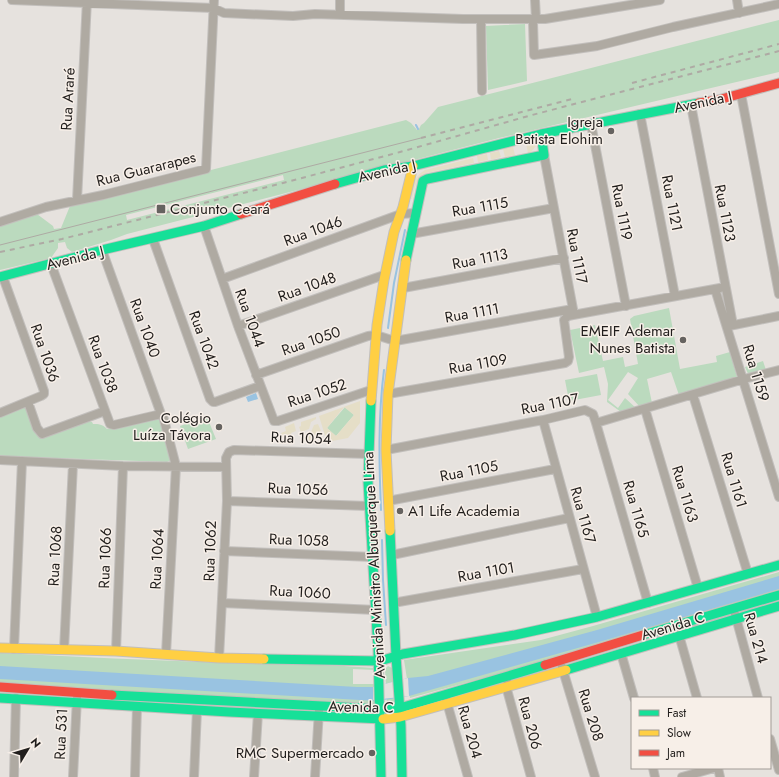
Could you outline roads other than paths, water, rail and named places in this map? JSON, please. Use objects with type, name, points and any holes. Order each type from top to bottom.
[{"type":"street","points":[[12,0],[214,4],[224,13],[293,16],[340,14],[480,19],[536,19],[577,14],[616,3],[660,0]]},
{"type":"street","points":[[340,0],[340,14]]},
{"type":"street","points":[[535,0],[536,19],[533,22],[534,56],[597,46],[673,27],[779,4]]},
{"type":"street","points":[[737,0],[739,13]]},
{"type":"street","name":"Rua Araré","points":[[77,200],[87,1]]},
{"type":"street","name":"Rua Guararapes","points":[[0,222],[46,207],[103,195],[206,169],[214,4]]},
{"type":"street","points":[[480,19],[482,91]]},
{"type":"street","name":"Avenida J","points":[[1,277],[102,250],[204,226],[384,170],[414,166],[541,134],[741,94],[779,83]]},
{"type":"street","points":[[741,94],[779,294]]},
{"type":"street","name":"Rua 1123","points":[[691,105],[725,286],[730,326]]},
{"type":"street","name":"Rua 1121","points":[[640,114],[675,296]]},
{"type":"street","name":"Rua 1119","points":[[591,124],[626,306]]},
{"type":"street","points":[[541,134],[544,155]]},
{"type":"street","name":"Rua 1117","points":[[544,155],[573,312]]},
{"type":"street","name":"Avenida Ministro Albuquerque Lima","points":[[402,777],[386,450],[388,394],[395,341],[411,234],[421,185],[423,181],[428,179],[544,155]]},
{"type":"street","name":"Avenida Ministro Albuquerque Lima","points":[[381,777],[382,719],[380,661],[371,522],[368,506],[368,454],[371,390],[376,335],[384,275],[393,234],[401,214],[414,166]]},
{"type":"street","name":"Rua 1115","points":[[411,234],[554,208]]},
{"type":"street","name":"Rua 1046","points":[[222,279],[401,214],[415,213]]},
{"type":"street","name":"Rua 1044","points":[[204,226],[272,419]]},
{"type":"street","name":"Rua 1042","points":[[153,239],[210,399],[213,402],[216,402],[260,386]]},
{"type":"street","name":"Rua 1040","points":[[102,250],[163,416],[176,466]]},
{"type":"street","name":"Rua 1113","points":[[403,288],[564,258]]},
{"type":"street","name":"Rua 1038","points":[[51,264],[110,424],[114,425],[161,414]]},
{"type":"street","name":"Rua 1048","points":[[238,326],[384,275]]},
{"type":"street","name":"Rua 1036","points":[[0,413],[44,394],[1,277]]},
{"type":"street","name":"Rua 1111","points":[[376,335],[395,341],[573,312],[626,306],[725,286]]},
{"type":"street","name":"Rua 1159","points":[[715,289],[730,326],[744,380],[779,497]]},
{"type":"street","name":"Rua 1109","points":[[388,394],[565,363],[568,361],[569,356],[564,320],[573,312]]},
{"type":"street","points":[[730,326],[779,316]]},
{"type":"street","name":"Rua 1050","points":[[256,375],[368,336],[376,335]]},
{"type":"street","name":"Rua 1107","points":[[386,450],[542,420],[585,410],[593,414],[596,423],[779,370]]},
{"type":"street","name":"Rua 1052","points":[[272,419],[274,421],[278,421],[371,390]]},
{"type":"street","name":"Rua 1161","points":[[693,395],[748,574]]},
{"type":"street","points":[[28,402],[37,428],[42,434],[105,411]]},
{"type":"street","name":"Rua 1163","points":[[645,409],[698,588]]},
{"type":"street","name":"Rua 1167","points":[[542,420],[597,617]]},
{"type":"street","name":"Rua 1165","points":[[596,423],[648,603]]},
{"type":"street","name":"Rua 1054","points":[[234,450],[368,454]]},
{"type":"street","name":"Rua 1062","points":[[219,658],[227,501],[226,458],[229,452],[234,450]]},
{"type":"street","points":[[0,460],[123,466],[226,467]]},
{"type":"street","points":[[14,649],[22,461]]},
{"type":"street","name":"Rua 1068","points":[[64,650],[73,464]]},
{"type":"street","name":"Rua 1066","points":[[116,651],[123,466]]},
{"type":"street","name":"Rua 1064","points":[[166,654],[176,466]]},
{"type":"street","name":"Rua 1105","points":[[388,501],[555,469]]},
{"type":"street","name":"Rua 1056","points":[[227,501],[368,506]]},
{"type":"street","points":[[392,555],[570,518]]},
{"type":"street","points":[[371,522],[389,523]]},
{"type":"street","name":"Rua 1058","points":[[224,551],[373,557]]},
{"type":"street","name":"Avenida C","points":[[0,648],[116,651],[219,658],[380,661],[396,656],[516,635],[597,617],[779,565]]},
{"type":"street","name":"Rua 1101","points":[[393,603],[583,569]]},
{"type":"street","name":"Avenida C","points":[[506,682],[560,661],[779,595]]},
{"type":"street","name":"Rua 1060","points":[[222,602],[376,610]]},
{"type":"street","name":"Avenida C","points":[[0,698],[77,697],[229,700],[382,719],[400,712],[506,682],[563,671],[779,606]]},
{"type":"street","name":"Rua 214","points":[[733,608],[758,697]]},
{"type":"street","points":[[679,635],[697,697]]},
{"type":"street","points":[[621,653],[634,697]]},
{"type":"street","name":"Rua 208","points":[[560,661],[595,777]]},
{"type":"street","name":"Rua 206","points":[[506,682],[531,777]]},
{"type":"street","name":"Avenida C","points":[[0,687],[137,706],[229,712],[258,713],[319,710],[381,704],[400,712]]},
{"type":"street","name":"Rua 531","points":[[73,777],[77,697]]},
{"type":"street","points":[[14,777],[16,698]]},
{"type":"street","name":"Rua 204","points":[[446,699],[468,777]]},
{"type":"street","points":[[229,700],[229,712]]},
{"type":"street","points":[[135,777],[137,706]]},
{"type":"street","points":[[194,777],[197,710]]},
{"type":"street","points":[[315,777],[319,710]]},
{"type":"street","points":[[254,777],[258,713]]},
{"type":"street","points":[[774,748],[779,770]]},
{"type":"street","points":[[682,777],[710,769]]},
{"type":"water","points":[[256,393],[258,399],[248,402],[246,397]]},
{"type":"water","points":[[779,576],[779,589],[409,696],[377,701],[0,679],[0,666],[373,687],[408,678],[428,676],[597,630]]},
{"type":"waterway","points":[[416,125],[418,129]]},
{"type":"waterway","points":[[388,328],[394,283],[405,230]]},
{"type":"waterway","points":[[381,510],[380,440],[384,370]]},
{"type":"waterway","points":[[382,540],[386,625]]},
{"type":"tram line","points":[[0,245],[421,138]]},
{"type":"railway","points":[[632,83],[779,44]]},
{"type":"railway","points":[[0,252],[62,239],[283,183],[532,115],[779,51]]},
{"type":"railway","points":[[421,138],[572,99]]},
{"type":"place","name":"Igreja Batista Elohim","points":[[611,131]]},
{"type":"place","name":"Conjunto Ceará","points":[[161,209]]},
{"type":"place","name":"EMEIF Ademar Nunes Batista","points":[[683,340]]},
{"type":"place","name":"Colégio Luíza Távora","points":[[219,427]]},
{"type":"place","name":"A1 Life Academia","points":[[400,511]]},
{"type":"place","name":"RMC Supermercado","points":[[372,753]]}]
